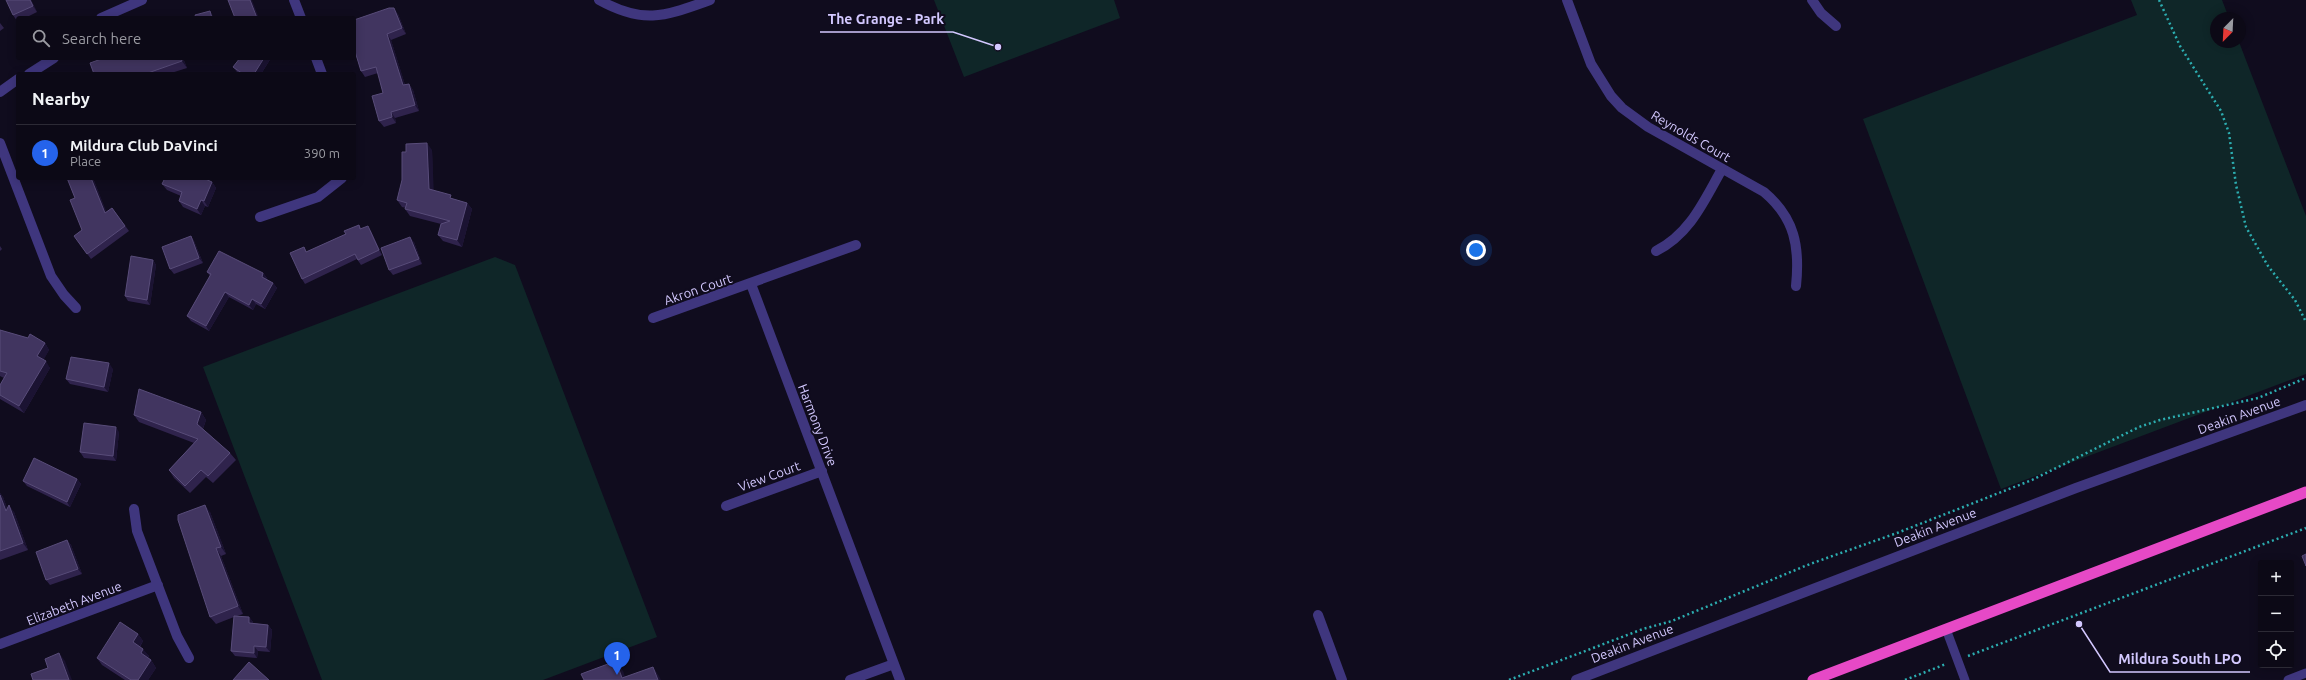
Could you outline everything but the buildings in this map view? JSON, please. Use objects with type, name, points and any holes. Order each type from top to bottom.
[{"type":"highway","points":[[1812,680],[2306,492]]},
{"type":"street","points":[[106,16],[142,0]]},
{"type":"street","points":[[294,0],[300,16]]},
{"type":"street","points":[[600,0],[630,14],[650,17],[670,15],[710,0]]},
{"type":"street","name":"Reynolds Court","points":[[1567,0],[1591,64],[1611,96],[1634,118],[1764,192],[1778,203],[1786,215],[1797,248],[1798,263],[1796,286]]},
{"type":"street","points":[[1812,0],[1821,13],[1836,26]]},
{"type":"street","points":[[32,72],[51,60]]},
{"type":"street","points":[[317,60],[321,72]]},
{"type":"street","points":[[0,92],[16,80]]},
{"type":"street","points":[[0,143],[51,276],[64,295],[76,308]]},
{"type":"street","points":[[1656,251],[1671,243],[1685,231],[1722,169]]},
{"type":"street","points":[[260,218],[318,197],[339,180]]},
{"type":"street","points":[[751,284],[856,245]]},
{"type":"street","name":"Akron Court","points":[[653,318],[751,284]]},
{"type":"street","name":"Harmony Drive","points":[[751,284],[900,680]]},
{"type":"street","name":"Deakin Avenue","points":[[1576,680],[2076,488],[2306,405]]},
{"type":"street","name":"View Court","points":[[726,506],[822,471]]},
{"type":"street","points":[[134,509],[137,531],[177,636],[189,658]]},
{"type":"street","name":"Elizabeth Avenue","points":[[0,644],[158,585]]},
{"type":"street","points":[[1318,615],[1342,680]]},
{"type":"street","points":[[850,680],[894,664]]},
{"type":"lane","points":[[1946,629],[1965,680]]},
{"type":"lane","points":[[2288,680],[2306,673]]},
{"type":"path","points":[[2159,0],[2180,46],[2221,112],[2230,133],[2236,185],[2246,227],[2268,266],[2295,300],[2306,322]]},
{"type":"path","points":[[1508,680],[1628,634],[1672,621],[1810,564],[1897,533],[2032,480],[2139,427],[2160,420],[2258,398],[2306,378]]},
{"type":"path","points":[[1997,645],[2306,528]]},
{"type":"green space","points":[[934,0],[1114,0],[1120,18],[964,77]]},
{"type":"green space","points":[[2131,0],[2222,0],[2227,12],[2210,12],[2210,48],[2241,48],[2306,216],[2306,374],[2001,489],[1863,119],[2137,15]]},
{"type":"green space","points":[[495,257],[515,265],[657,637],[543,680],[322,680],[203,367]]},
{"type":"place","name":"The Grange - Park","points":[[998,47]]},
{"type":"place","name":"Mildura South LPO","points":[[2079,624]]},
{"type":"place","name":"Mildura Club DaVinci","points":[[617,675]]}]
